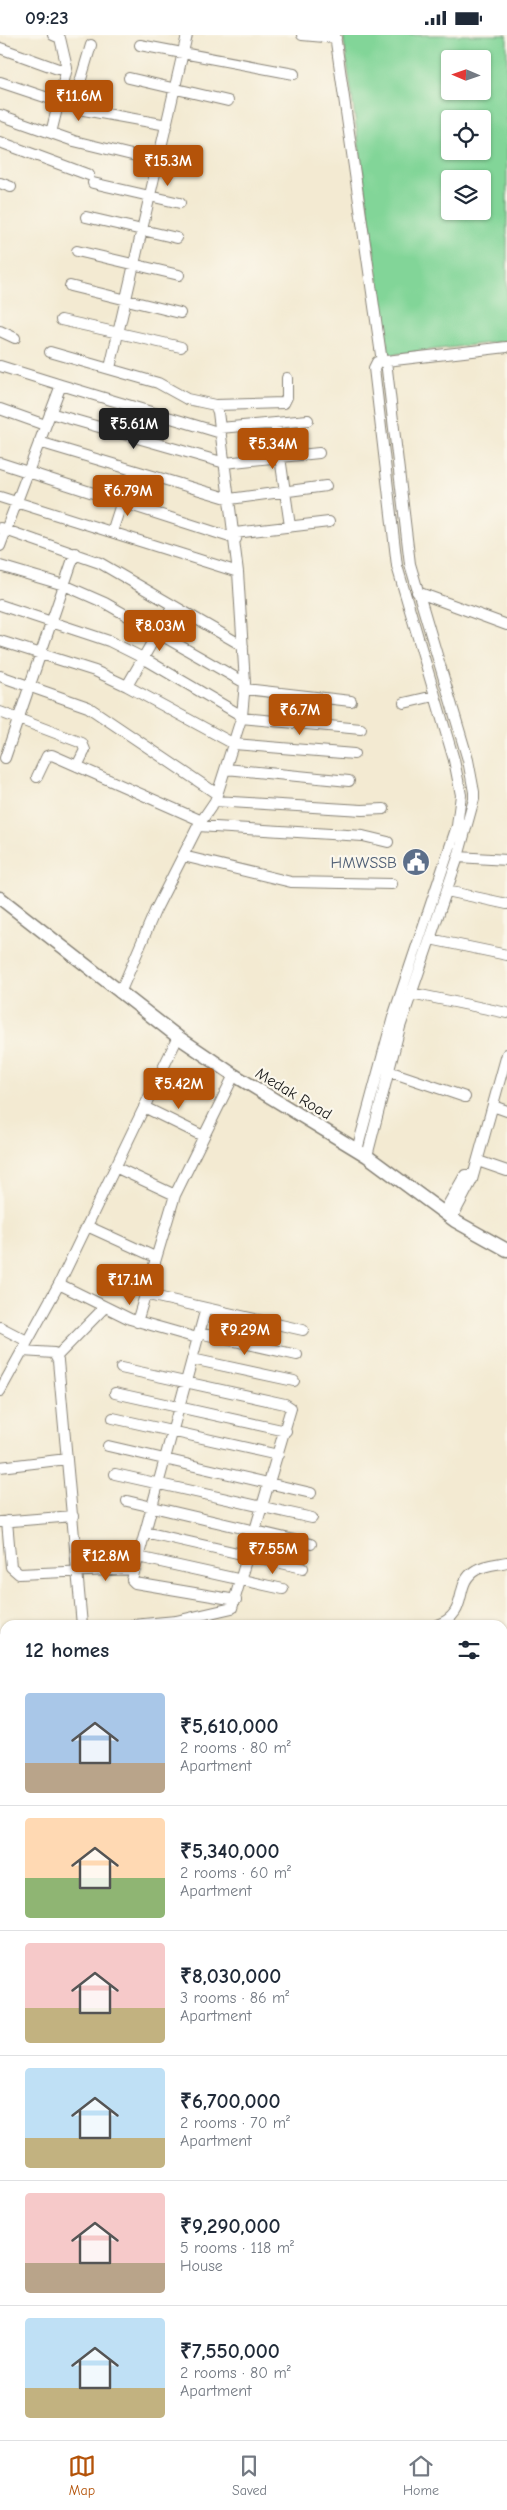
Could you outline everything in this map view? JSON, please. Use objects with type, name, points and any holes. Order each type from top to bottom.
[{"type":"main road","name":"Medak Road","points":[[0,898],[178,1037],[234,1075],[362,1153],[448,1215],[507,1251]]},
{"type":"street","points":[[51,133],[60,103],[66,68],[60,37],[53,35]]},
{"type":"street","points":[[110,368],[187,35]]},
{"type":"street","points":[[302,35],[335,37],[384,361],[408,549],[416,592],[468,760],[474,792],[474,799],[458,857],[411,993],[362,1153]]},
{"type":"street","points":[[73,107],[90,45]]},
{"type":"street","points":[[140,45],[294,74]]},
{"type":"street","points":[[0,48],[58,69],[66,68]]},
{"type":"street","points":[[128,79],[176,87],[228,101]]},
{"type":"street","points":[[0,82],[84,111],[167,125]]},
{"type":"street","points":[[0,115],[51,133],[157,163],[178,166]]},
{"type":"street","points":[[0,142],[91,179],[180,203]]},
{"type":"street","points":[[0,183],[11,187]]},
{"type":"street","points":[[86,217],[177,238]]},
{"type":"street","points":[[77,251],[179,275]]},
{"type":"street","points":[[70,286],[180,313]]},
{"type":"street","points":[[62,320],[181,347]]},
{"type":"street","points":[[0,331],[15,338]]},
{"type":"street","points":[[362,1153],[394,1017],[457,827],[461,803],[459,785],[402,591],[394,551],[374,364],[384,361],[507,347]]},
{"type":"street","points":[[50,352],[110,368],[162,385],[187,399],[215,405],[284,403],[287,397],[287,377]]},
{"type":"street","points":[[0,366],[220,431],[308,420]]},
{"type":"street","points":[[0,546],[3,529],[16,502],[61,385]]},
{"type":"street","points":[[120,993],[147,928],[183,856],[216,797],[241,717],[245,686],[235,536],[218,412],[215,405]]},
{"type":"street","points":[[0,409],[45,425]]},
{"type":"street","points":[[50,413],[225,463],[319,453]]},
{"type":"street","points":[[275,423],[290,526]]},
{"type":"street","points":[[39,442],[230,499],[326,487]]},
{"type":"street","points":[[0,463],[27,473],[235,536],[290,526],[329,522]]},
{"type":"street","points":[[112,532],[132,470]]},
{"type":"street","points":[[0,497],[238,572]]},
{"type":"street","points":[[3,529],[100,563],[243,646]]},
{"type":"street","points":[[394,551],[408,549]]},
{"type":"street","points":[[5,758],[75,553]]},
{"type":"street","points":[[0,566],[64,585],[115,608],[158,631],[245,686],[351,701]]},
{"type":"street","points":[[416,592],[507,625]]},
{"type":"street","points":[[0,605],[99,636],[143,658],[241,717],[361,729]]},
{"type":"street","points":[[127,686],[173,605]]},
{"type":"street","points":[[0,641],[86,668],[127,686],[234,744],[354,754]]},
{"type":"street","points":[[0,676],[88,707],[216,797],[362,810],[384,809]]},
{"type":"street","points":[[404,703],[434,696]]},
{"type":"street","points":[[0,712],[84,745],[84,750],[77,766]]},
{"type":"street","points":[[37,777],[49,755],[77,766],[200,824],[363,836],[388,841]]},
{"type":"street","points":[[226,769],[349,781]]},
{"type":"street","points":[[459,785],[472,785]]},
{"type":"street","points":[[183,856],[292,882],[392,884]]},
{"type":"street","points":[[458,857],[507,860]]},
{"type":"street","points":[[447,891],[507,904]]},
{"type":"street","points":[[430,939],[507,955]]},
{"type":"street","points":[[411,993],[507,1013]]},
{"type":"street","points":[[0,1391],[59,1284],[178,1037]]},
{"type":"street","points":[[448,1215],[472,1180],[506,1059]]},
{"type":"street","points":[[388,1071],[465,1097]]},
{"type":"street","points":[[136,1322],[176,1195],[234,1075]]},
{"type":"street","points":[[492,1106],[507,1111]]},
{"type":"street","points":[[144,1107],[203,1136]]},
{"type":"street","points":[[478,1161],[507,1171]]},
{"type":"street","points":[[115,1167],[176,1195]]},
{"type":"street","points":[[86,1226],[156,1257]]},
{"type":"street","points":[[59,1284],[136,1322],[297,1355]]},
{"type":"street","points":[[144,1294],[303,1330]]},
{"type":"street","points":[[56,1356],[105,1307]]},
{"type":"street","points":[[206,1308],[134,1569],[132,1583],[236,1600]]},
{"type":"street","points":[[0,1327],[25,1346],[49,1352],[56,1356]]},
{"type":"street","points":[[56,1356],[82,1620]]},
{"type":"street","points":[[192,1359],[294,1381]]},
{"type":"street","points":[[121,1368],[289,1405],[291,1412],[236,1600],[232,1608],[180,1620]]},
{"type":"street","points":[[115,1393],[286,1431]]},
{"type":"street","points":[[113,1418],[278,1455]]},
{"type":"street","points":[[108,1446],[311,1493]]},
{"type":"street","points":[[0,1467],[67,1459]]},
{"type":"street","points":[[115,1474],[312,1519]]},
{"type":"street","points":[[127,1501],[311,1545]]},
{"type":"street","points":[[72,1516],[4,1521],[11,1567],[15,1572],[19,1574],[134,1569]]},
{"type":"street","points":[[145,1532],[303,1569]]},
{"type":"street","points":[[138,1557],[283,1589]]},
{"type":"street","points":[[449,1620],[454,1616],[470,1574],[478,1569],[507,1563]]},
{"type":"green space","points":[[343,35],[507,35],[507,341],[389,355]]},
{"type":"place","name":"HMWSSB","points":[[416,862]]}]
